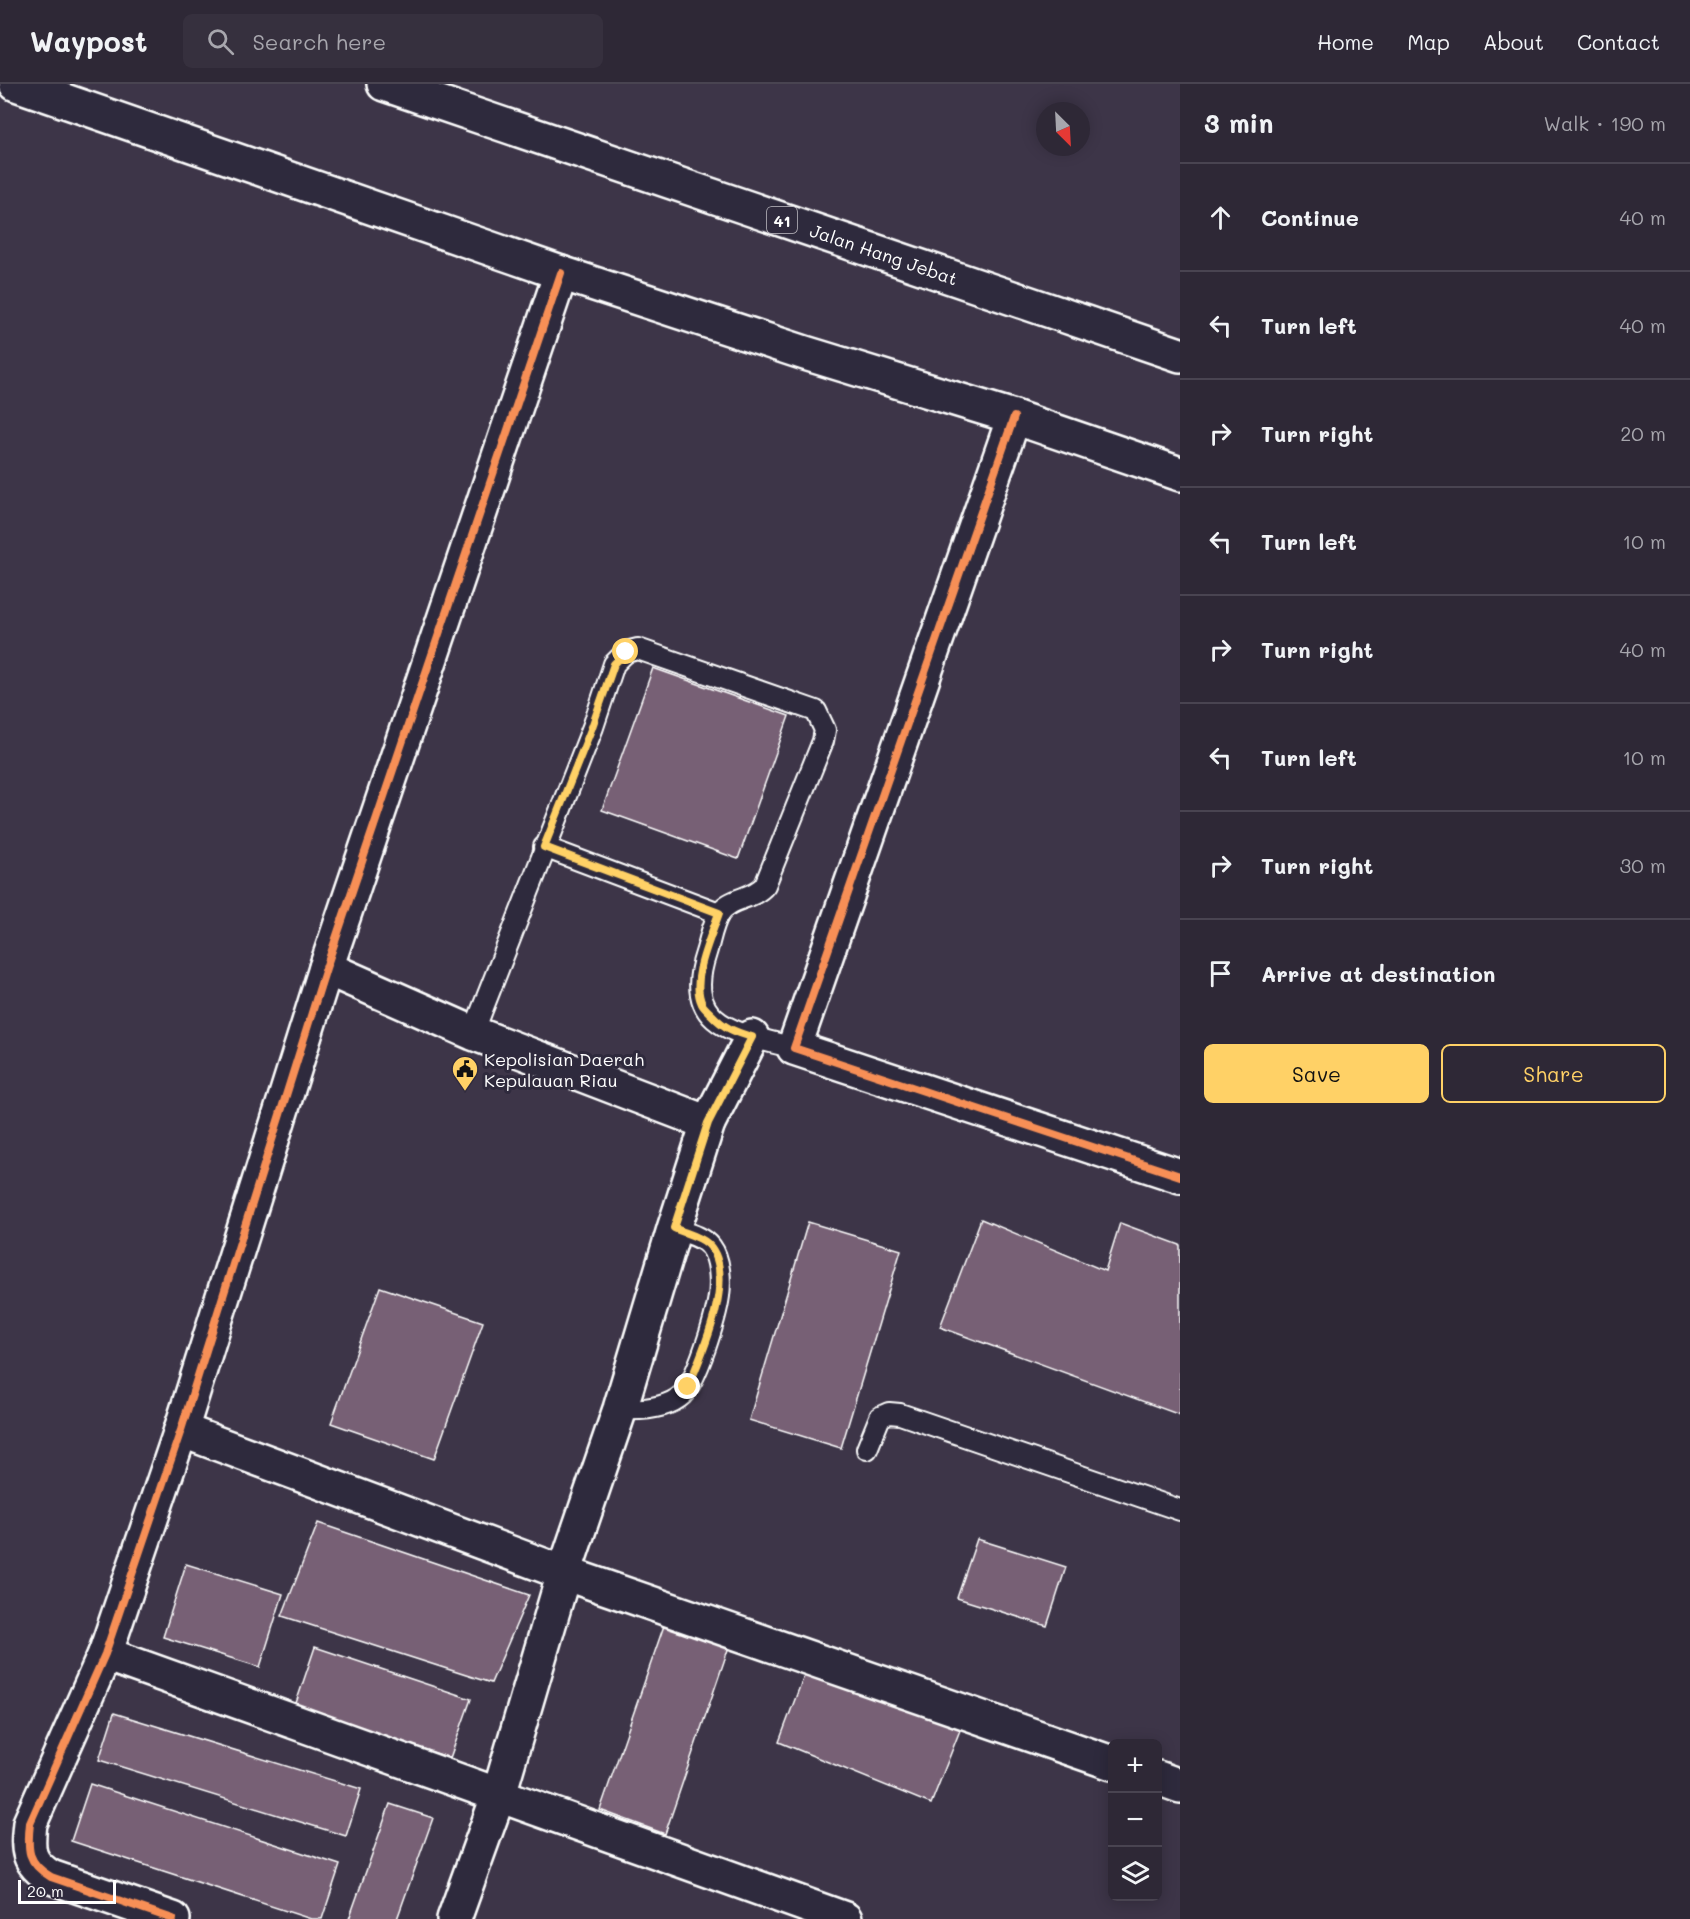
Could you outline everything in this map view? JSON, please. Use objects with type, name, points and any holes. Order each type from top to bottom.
[{"type":"main road","points":[[16,84],[561,273],[805,353],[1014,417],[1180,474]]},
{"type":"main road","name":"Jalan Hang Jebat","points":[[384,84],[1180,355]]},
{"type":"main road","points":[[173,1919],[51,1877],[36,1869],[29,1855],[30,1823],[105,1654],[181,1430],[326,968],[561,273]]},
{"type":"main road","points":[[1014,417],[794,1048],[1180,1176]]},
{"type":"main road","points":[[326,968],[473,1032],[708,1123]]},
{"type":"main road","points":[[454,1919],[499,1794],[564,1573],[620,1409],[708,1123],[752,1037]]},
{"type":"main road","points":[[181,1430],[564,1573],[1108,1761]]},
{"type":"main road","points":[[105,1654],[845,1919]]},
{"type":"main road","points":[[1162,1779],[1180,1786]]},
{"type":"lane","points":[[473,1032],[592,727],[614,664],[626,652],[638,649],[816,711],[825,730],[823,741],[765,885],[761,890],[730,903],[719,913],[700,972],[699,987],[702,1004],[720,1023],[733,1032],[794,1048]]},
{"type":"lane","points":[[544,847],[719,913]]},
{"type":"lane","points":[[620,1409],[637,1410],[667,1404],[681,1396],[688,1387],[711,1330],[719,1295],[718,1263],[710,1246],[704,1240],[674,1228]]},
{"type":"lane","points":[[867,1449],[880,1416],[889,1413],[900,1414],[1180,1510]]},
{"type":"building","points":[[653,668],[789,716],[738,859],[602,810]]},
{"type":"building","points":[[981,1219],[1105,1271],[1120,1223],[1180,1245],[1180,1415],[940,1327]]},
{"type":"building","points":[[808,1222],[901,1250],[841,1448],[749,1420]]},
{"type":"building","points":[[380,1287],[483,1322],[434,1459],[331,1423]]},
{"type":"building","points":[[318,1523],[529,1595],[491,1683],[282,1616]]},
{"type":"building","points":[[977,1539],[1066,1567],[1047,1626],[957,1598]]},
{"type":"building","points":[[186,1564],[283,1594],[260,1667],[163,1637]]},
{"type":"building","points":[[668,1614],[732,1638],[665,1834],[600,1810]]},
{"type":"building","points":[[315,1647],[471,1699],[450,1758],[295,1706]]},
{"type":"building","points":[[806,1670],[962,1725],[931,1804],[779,1742]]},
{"type":"building","points":[[114,1713],[361,1789],[346,1836],[99,1760]]},
{"type":"building","points":[[90,1784],[340,1865],[322,1919],[311,1919],[71,1841]]},
{"type":"building","points":[[390,1804],[433,1818],[397,1919],[349,1919]]},
{"type":"cycle path","points":[[173,1919],[51,1877],[43,1872],[30,1855],[30,1823],[105,1654],[181,1430],[326,968],[561,273]]},
{"type":"cycle path","points":[[1014,417],[794,1048],[1180,1176]]},
{"type":"place","name":"Kepolisian Daerah Kepulauan Riau","points":[[465,1092]]},
{"type":"route","points":[[626,652],[614,664],[592,727],[544,847],[719,913],[700,972],[699,987],[702,1004],[720,1023],[733,1032],[752,1037],[708,1123],[674,1228],[704,1240],[714,1252],[718,1263],[719,1295],[711,1330],[688,1387]]}]
